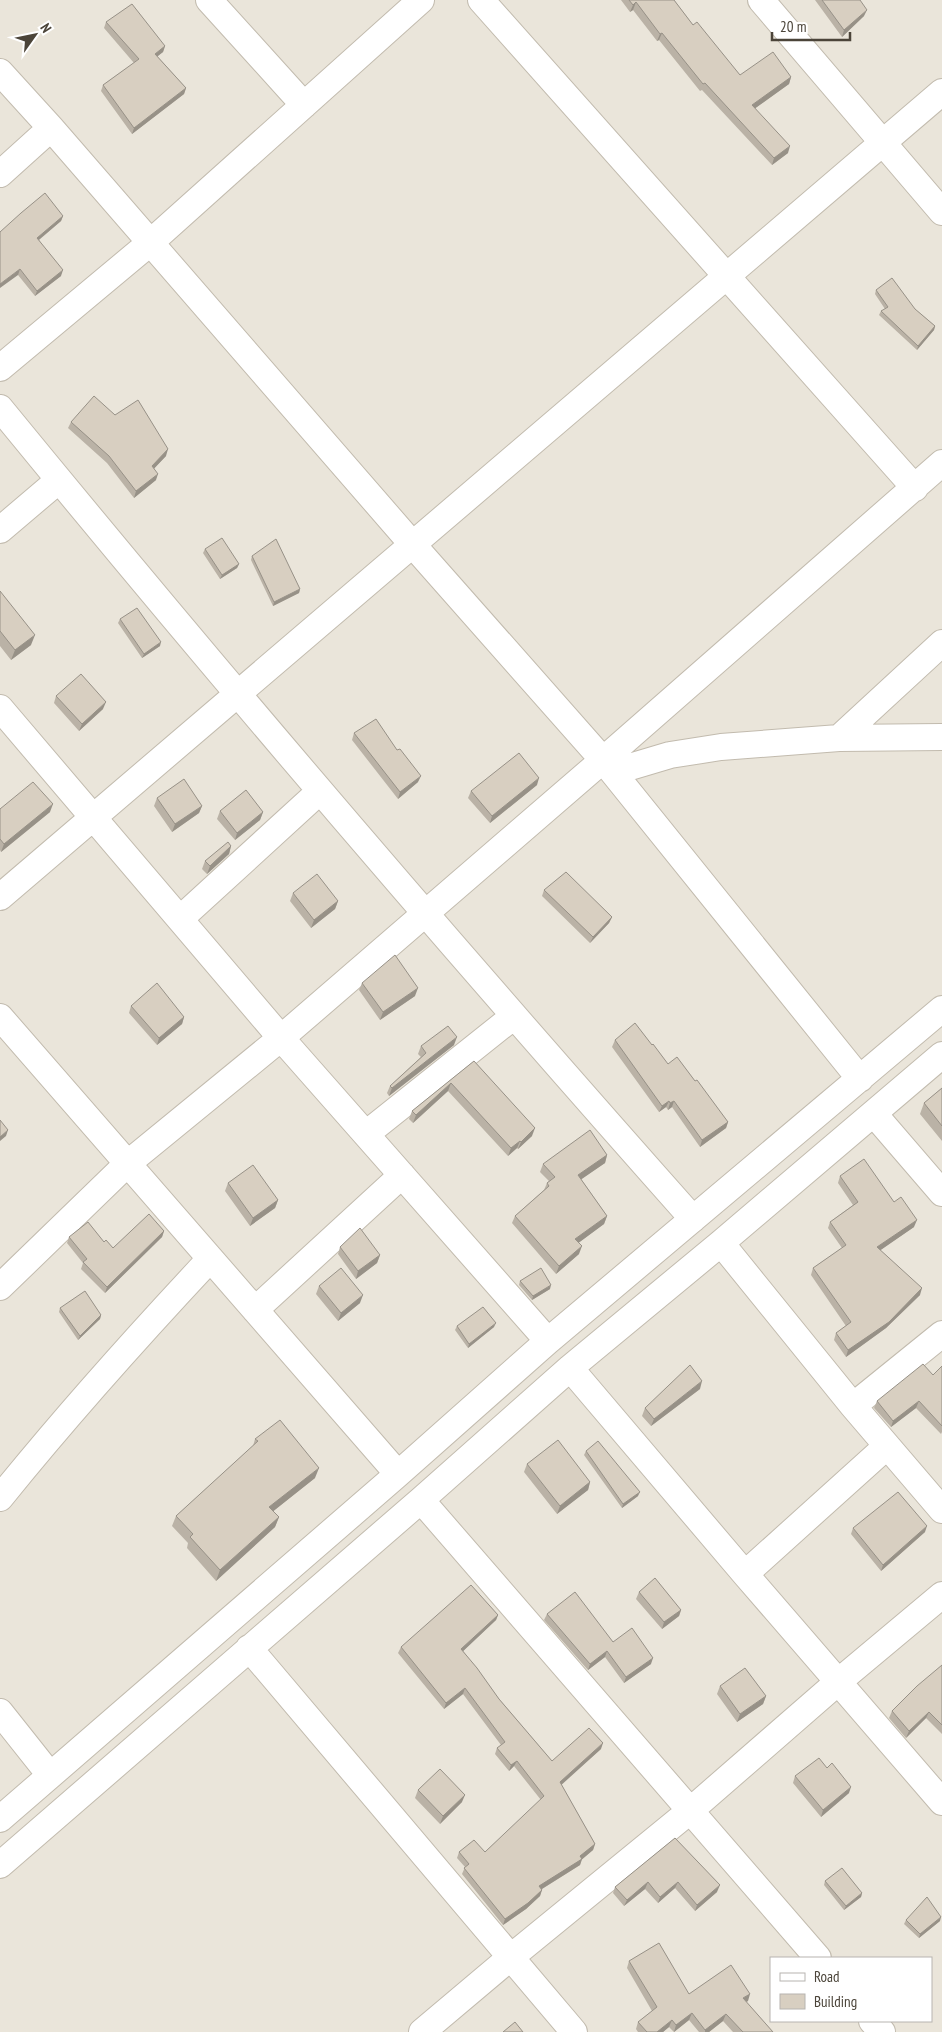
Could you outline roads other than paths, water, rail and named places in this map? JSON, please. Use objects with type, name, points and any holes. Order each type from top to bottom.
[{"type":"street","points":[[209,0],[304,105]]},
{"type":"street","points":[[0,368],[151,242],[421,0]]},
{"type":"street","points":[[480,0],[914,488]]},
{"type":"street","points":[[761,0],[942,212]]},
{"type":"street","points":[[0,72],[151,242],[413,545],[608,766],[860,1078]]},
{"type":"street","points":[[0,897],[728,277],[942,92]]},
{"type":"street","points":[[0,174],[51,128]]},
{"type":"street","points":[[0,408],[238,695],[424,913],[694,1219]]},
{"type":"street","points":[[0,1288],[127,1164],[281,1038],[424,913],[608,766],[942,464]]},
{"type":"street","points":[[0,530],[59,480]]},
{"type":"street","points":[[839,738],[942,643]]},
{"type":"street","points":[[0,708],[281,1038],[548,1341]]},
{"type":"street","points":[[608,766],[721,748],[839,738],[942,737]]},
{"type":"street","points":[[180,919],[320,791]]},
{"type":"street","points":[[0,1819],[398,1474],[548,1341],[942,1009]]},
{"type":"street","points":[[366,1134],[514,1016]]},
{"type":"street","points":[[0,1018],[398,1474]]},
{"type":"street","points":[[0,1866],[570,1368],[721,1243],[942,1055]]},
{"type":"street","points":[[874,1114],[942,1193]]},
{"type":"street","points":[[255,1310],[402,1176]]},
{"type":"street","points":[[721,1243],[853,1406],[942,1510]]},
{"type":"street","points":[[0,1498],[63,1420],[210,1259]]},
{"type":"street","points":[[853,1406],[942,1334]]},
{"type":"street","points":[[570,1368],[744,1574],[942,1802]]},
{"type":"street","points":[[744,1574],[887,1446]]},
{"type":"street","points":[[421,1500],[817,1957]]},
{"type":"street","points":[[422,2032],[510,1957],[691,1810],[838,1682],[942,1595]]},
{"type":"street","points":[[248,1648],[574,2032]]},
{"type":"street","points":[[0,1712],[50,1775]]},
{"type":"street","points":[[873,2022],[882,2032]]}]
